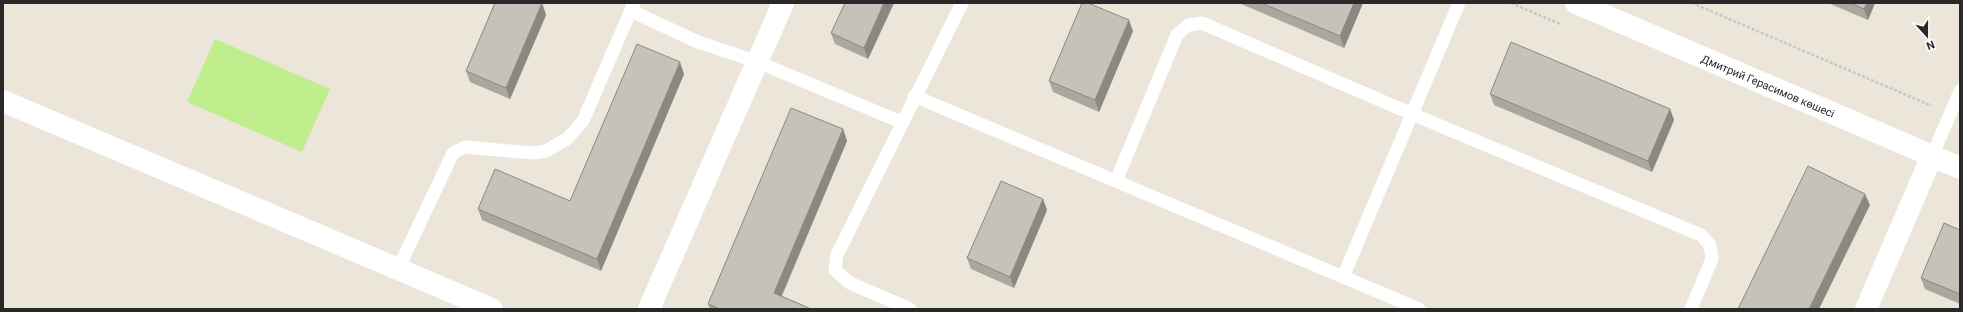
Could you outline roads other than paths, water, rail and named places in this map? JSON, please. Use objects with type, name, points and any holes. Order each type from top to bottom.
[{"type":"street","points":[[649,309],[783,3]]},
{"type":"street","name":"Дмитрий Герасимов көшесі","points":[[1576,3],[1960,168]]},
{"type":"street","points":[[3,101],[492,309]]},
{"type":"street","points":[[1867,309],[1932,156]]},
{"type":"lane","points":[[910,309],[850,283],[835,270],[837,255],[901,122],[962,3]]},
{"type":"lane","points":[[1343,277],[1459,3]]},
{"type":"lane","points":[[398,269],[453,153],[465,147],[532,153],[546,151],[567,140],[583,121],[632,7],[698,42],[758,62],[901,122]]},
{"type":"lane","points":[[1116,181],[1177,35],[1188,25],[1202,23],[1412,114],[1701,235],[1710,245],[1712,260],[1691,309]]},
{"type":"lane","points":[[1932,156],[1960,91]]},
{"type":"lane","points":[[914,96],[1419,309]]}]
